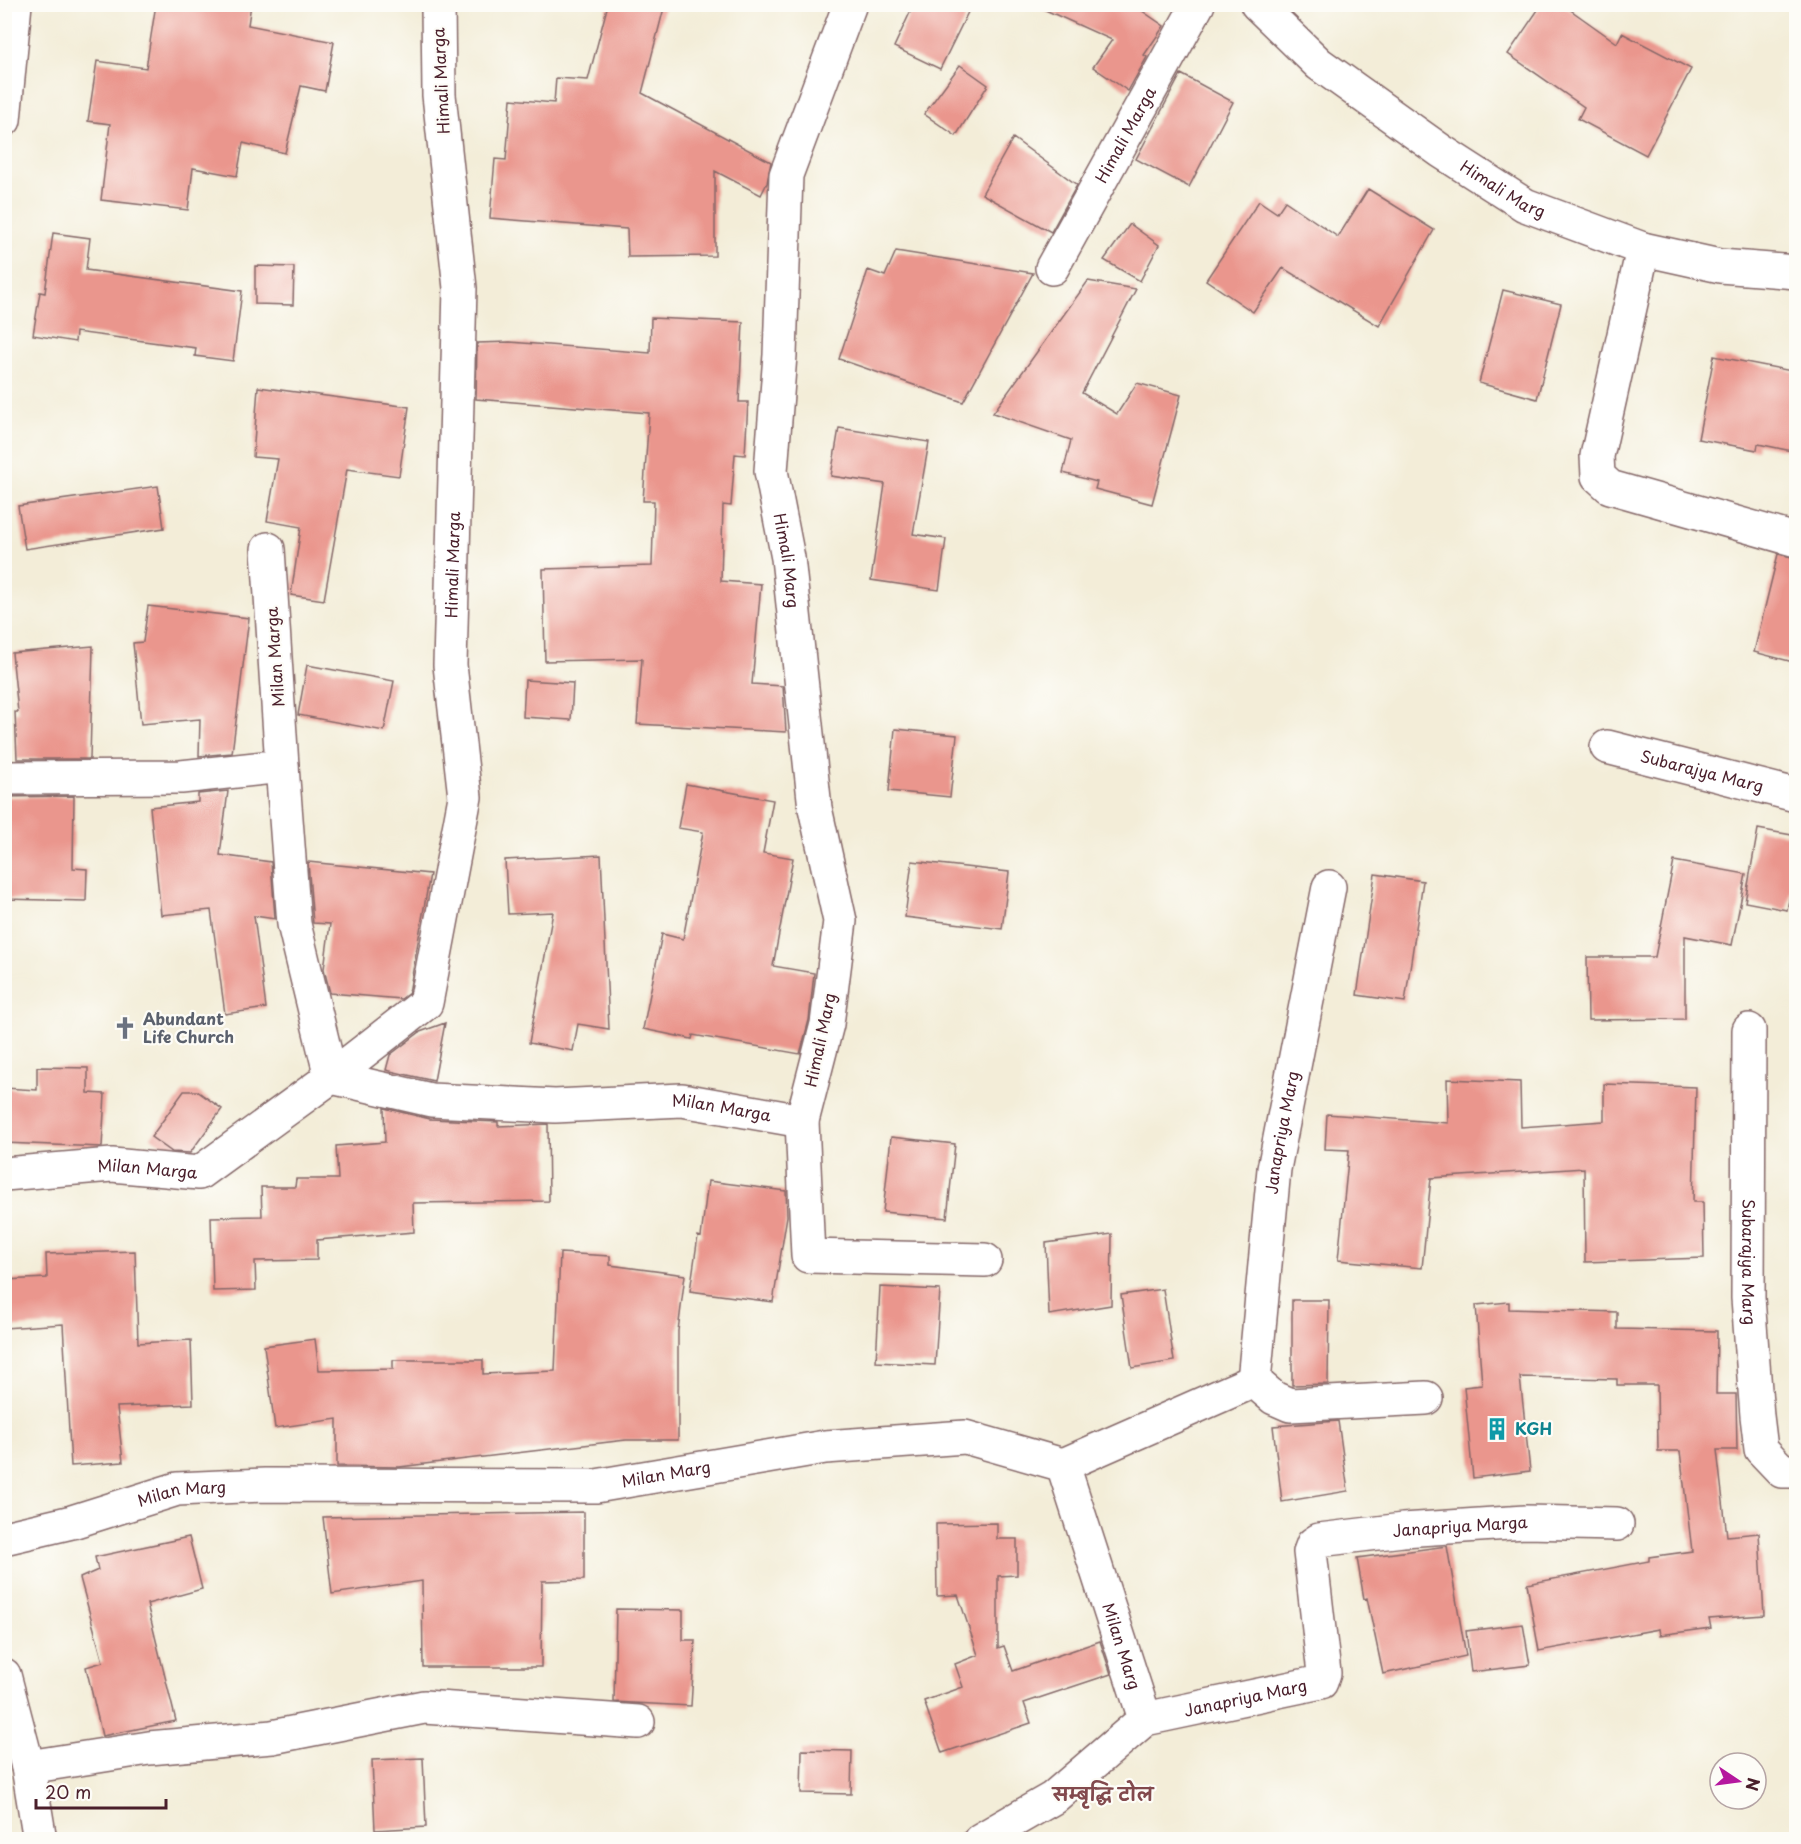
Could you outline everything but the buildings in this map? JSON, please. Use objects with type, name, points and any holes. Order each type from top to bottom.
[{"type":"street","points":[[4,120],[15,4]]},
{"type":"street","name":"Himali Marga","points":[[331,1077],[426,1003],[465,797],[450,665],[460,288],[439,95],[438,4]]},
{"type":"street","name":"Himali Marg","points":[[802,1121],[827,1024],[840,921],[815,808],[788,558],[771,471],[780,355],[786,175],[850,4]]},
{"type":"street","name":"Himali Marga","points":[[1052,268],[1198,4]]},
{"type":"street","name":"Himali Marg","points":[[1257,4],[1319,64],[1441,151],[1525,205],[1643,249],[1720,266],[1797,272]]},
{"type":"street","points":[[1643,249],[1597,456],[1598,476],[1610,487],[1797,540]]},
{"type":"street","name":"Milan Marga","points":[[268,549],[294,924],[331,1077]]},
{"type":"street","name":"Subarajya Marg","points":[[1607,747],[1797,795]]},
{"type":"street","points":[[4,778],[181,777],[282,766]]},
{"type":"street","name":"Janapriya Marg","points":[[1254,1381],[1274,1169],[1329,887]]},
{"type":"street","name":"Subarajya Marg","points":[[1749,1030],[1748,1298],[1757,1416],[1761,1449],[1782,1471],[1797,1471]]},
{"type":"street","name":"Milan Marga","points":[[4,1174],[112,1165],[199,1173],[331,1077],[431,1100],[555,1106],[682,1100],[802,1121]]},
{"type":"street","points":[[802,1121],[808,1256],[984,1260]]},
{"type":"street","points":[[1063,1465],[1254,1381],[1274,1398],[1290,1405],[1426,1398]]},
{"type":"street","name":"Milan Marg","points":[[4,1538],[72,1522],[177,1490],[265,1485],[596,1486],[825,1447],[965,1437],[1063,1465],[1145,1719]]},
{"type":"street","name":"Janapriya Marga","points":[[1310,1552],[1313,1544],[1319,1540],[1403,1530],[1525,1522],[1617,1524]]},
{"type":"street","name":"Janapriya Marg","points":[[1145,1719],[1321,1682],[1324,1673],[1310,1552]]},
{"type":"street","points":[[4,1675],[28,1767],[40,1839]]},
{"type":"street","points":[[28,1767],[149,1748],[272,1737],[424,1707],[638,1722]]},
{"type":"street","points":[[980,1839],[1053,1798],[1145,1719]]},
{"type":"place","name":"Abundant Life Church","points":[[125,1028]]},
{"type":"place","name":"KGH","points":[[1497,1429]]},
{"type":"district","name":"सम्बृद्धि टोल","points":[[1103,1795]]}]
